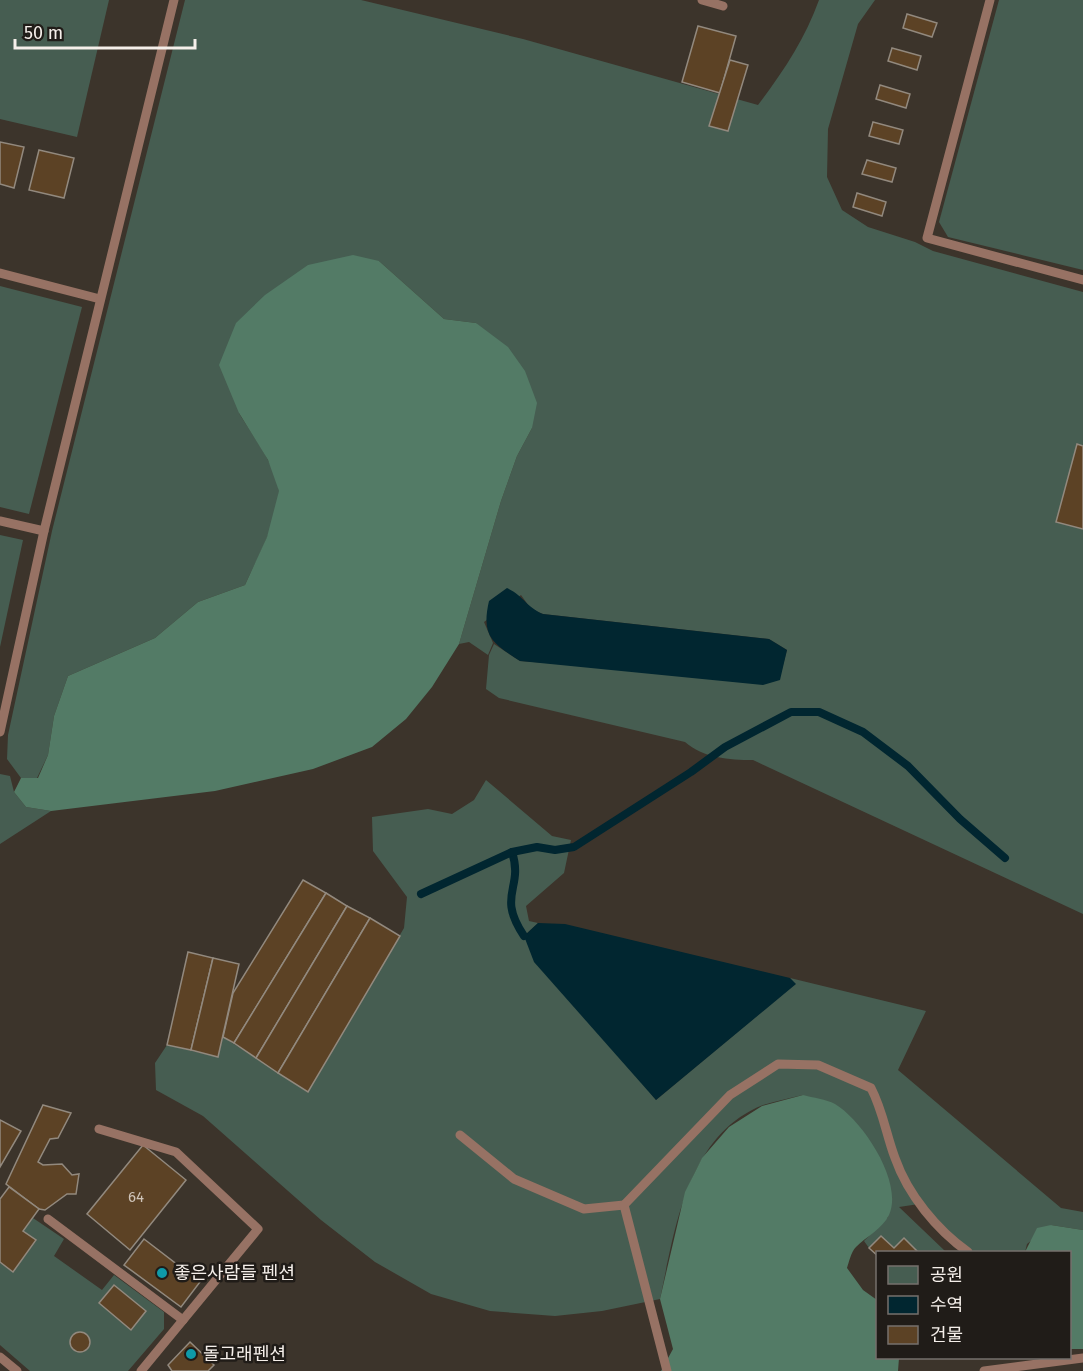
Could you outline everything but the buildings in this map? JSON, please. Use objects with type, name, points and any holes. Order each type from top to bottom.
[{"type":"lane","points":[[0,732],[44,531],[174,0]]},
{"type":"lane","points":[[702,0],[723,6]]},
{"type":"lane","points":[[990,0],[927,238],[1083,280]]},
{"type":"lane","points":[[0,273],[100,298]]},
{"type":"lane","points":[[0,521],[44,531]]},
{"type":"lane","points":[[460,1135],[514,1179],[584,1209],[624,1205],[730,1095],[778,1064],[818,1065],[871,1088],[882,1110],[895,1160],[920,1204],[948,1238],[967,1251]]},
{"type":"lane","points":[[99,1129],[176,1152],[258,1229],[141,1371]]},
{"type":"lane","points":[[624,1205],[667,1371]]},
{"type":"lane","points":[[48,1219],[183,1320]]},
{"type":"lane","points":[[0,1357],[17,1371]]},
{"type":"lane","points":[[984,1371],[1022,1361],[1063,1359]]},
{"type":"green space","points":[[0,0],[109,0],[77,137],[0,119]]},
{"type":"green space","points":[[185,0],[361,0],[523,39],[758,105],[793,55],[819,0],[875,0],[858,24],[828,129],[827,177],[842,210],[868,227],[915,242],[933,251],[1083,292],[1083,914],[753,760],[726,759],[708,755],[685,742],[499,698],[486,689],[489,655],[494,644],[520,661],[779,680],[787,650],[769,639],[543,614],[531,609],[521,595],[484,622],[493,643],[488,655],[469,642],[459,644],[501,501],[517,456],[532,428],[476,323],[444,319],[379,261],[239,413],[270,463],[279,492],[271,527],[245,585],[198,602],[155,638],[68,676],[54,716],[48,755],[37,778],[21,778],[7,759],[8,735],[52,531]]},
{"type":"green space","points":[[999,0],[1083,0],[1083,270],[948,237],[939,222]]},
{"type":"green space","points":[[353,255],[379,261],[444,319],[476,323],[508,347],[525,371],[537,403],[532,428],[517,456],[501,501],[459,644],[432,687],[406,719],[372,747],[313,769],[215,791],[51,811],[26,807],[14,792],[21,778],[38,778],[48,755],[54,716],[68,676],[155,638],[198,602],[245,585],[267,537],[279,491],[268,460],[239,413],[219,365],[236,323],[265,295],[308,265]]},
{"type":"green space","points":[[0,286],[82,307],[29,514],[0,507]]},
{"type":"green space","points":[[0,535],[23,540],[0,647]]},
{"type":"green space","points":[[0,774],[10,776],[14,792],[26,807],[51,811],[0,844]]},
{"type":"green space","points":[[486,780],[552,836],[571,840],[564,873],[526,906],[529,921],[538,923],[524,936],[656,1100],[795,984],[790,978],[926,1011],[898,1070],[1061,1208],[1083,1212],[1083,1230],[1051,1225],[1027,1244],[1025,1251],[967,1251],[919,1204],[899,1207],[945,1251],[917,1251],[904,1238],[894,1248],[869,1248],[864,1241],[888,1217],[803,1095],[763,1105],[737,1119],[717,1138],[701,1161],[679,1215],[660,1299],[602,1311],[555,1316],[490,1311],[431,1294],[375,1262],[321,1220],[203,1116],[156,1090],[155,1063],[167,1045],[218,1057],[223,1037],[308,1092],[404,928],[407,897],[373,851],[372,817],[428,809],[452,814],[474,800]]},
{"type":"green space","points":[[803,1095],[831,1102],[857,1123],[878,1153],[891,1186],[892,1201],[889,1215],[879,1228],[854,1249],[847,1268],[863,1290],[876,1299],[876,1359],[899,1359],[898,1371],[661,1371],[673,1349],[660,1299],[685,1192],[702,1158],[729,1127],[762,1106]]},
{"type":"green space","points":[[33,1218],[64,1239],[54,1256],[102,1290],[114,1275],[164,1312],[164,1329],[128,1371],[30,1371],[0,1345],[0,1263],[13,1272],[36,1241],[23,1231]]},
{"type":"green space","points":[[1051,1225],[1083,1230],[1083,1349],[1071,1349],[1071,1251],[1026,1251],[1037,1228]]},
{"type":"water","points":[[507,588],[543,614],[769,639],[787,650],[780,680],[763,685],[520,661],[502,649],[488,631],[489,601]]},
{"type":"water","points":[[538,923],[565,924],[790,978],[796,984],[656,1100],[534,962],[524,936]]},
{"type":"waterway","points":[[421,894],[512,852],[537,847],[555,850],[574,847],[691,772],[725,747],[791,712],[819,712],[863,732],[908,766],[960,819],[1005,858]]},
{"type":"waterway","points":[[512,852],[515,865],[512,910],[524,936]]},
{"type":"place","name":"좋은사람들 펜션","points":[[162,1273]]},
{"type":"place","name":"돌고래펜션","points":[[191,1354]]}]
